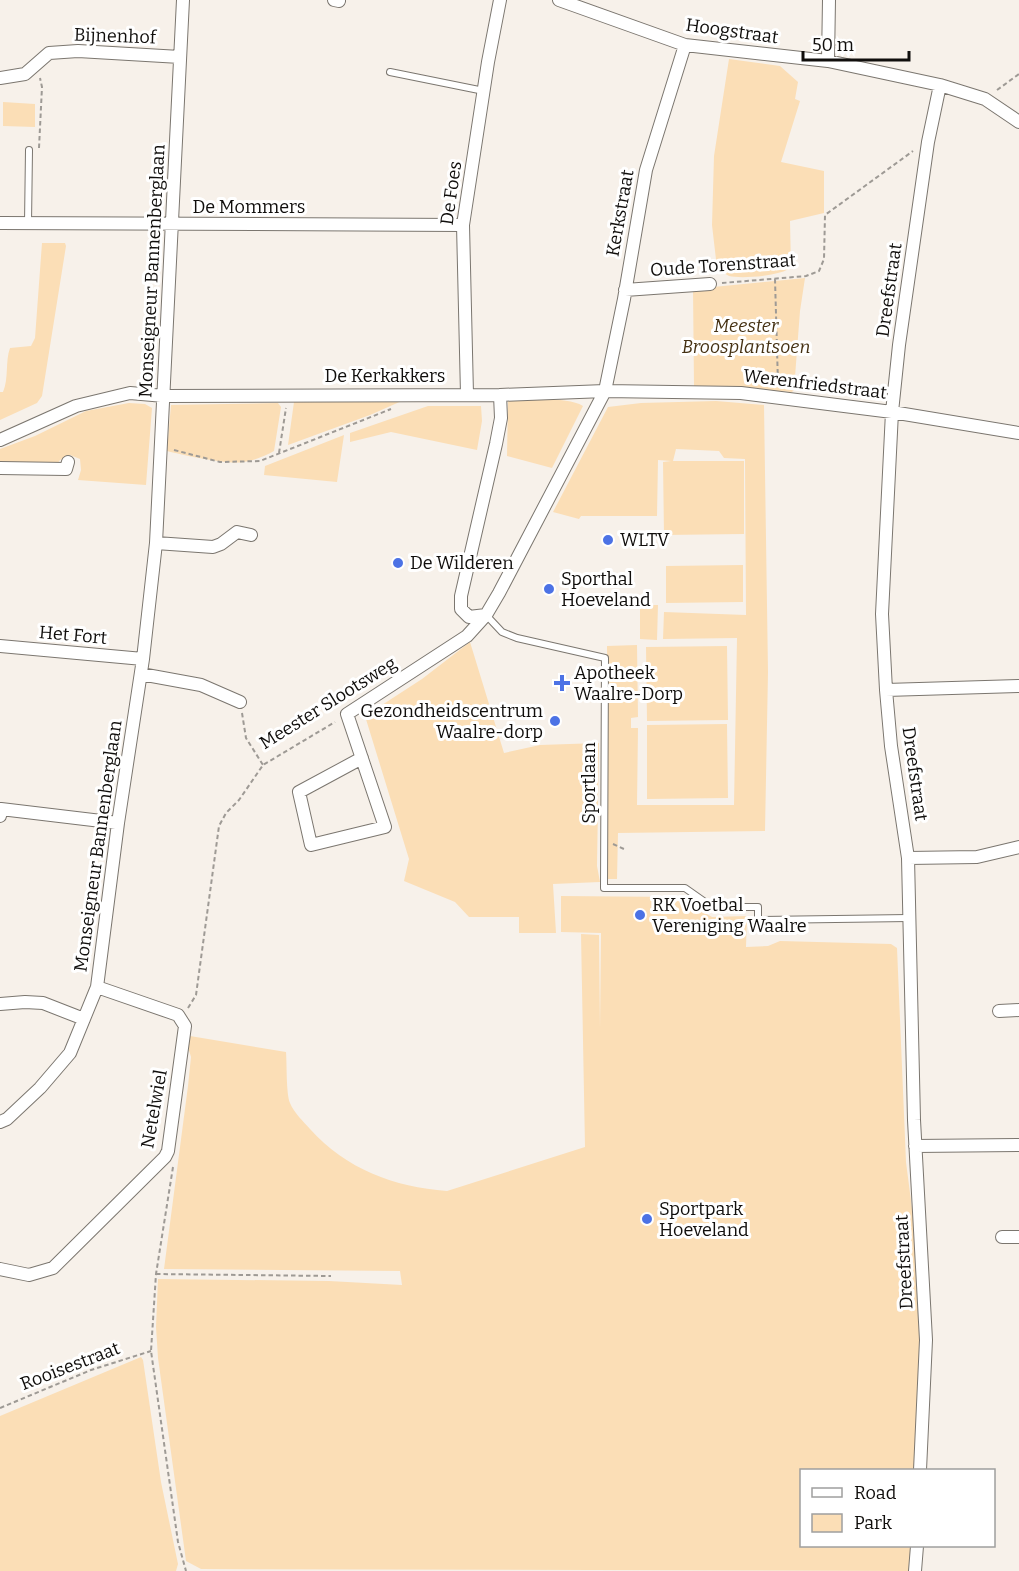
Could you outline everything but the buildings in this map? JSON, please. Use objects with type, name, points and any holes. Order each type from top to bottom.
[{"type":"street","name":"Monseigneur Bannenberglaan","points":[[0,1122],[7,1119],[40,1088],[70,1053],[97,987],[118,823],[141,675],[156,543],[183,0]]},
{"type":"street","name":"De Foes","points":[[467,394],[463,225],[500,0]]},
{"type":"street","name":"Hoogstraat","points":[[559,0],[685,45],[828,61],[940,85],[985,99],[1019,122]]},
{"type":"street","points":[[828,61],[829,0]]},
{"type":"street","name":"Kerkstraat","points":[[605,391],[646,170],[685,45]]},
{"type":"street","name":"Bijnenhof","points":[[37,64],[49,53],[78,51],[180,57]]},
{"type":"street","points":[[0,78],[26,74],[37,64]]},
{"type":"street","name":"Dreefstraat","points":[[920,1469],[926,1340],[915,1146],[909,858],[891,746],[882,614],[892,412],[899,345],[928,142],[940,85]]},
{"type":"street","name":"De Mommers","points":[[0,223],[463,225]]},
{"type":"street","name":"Oude Torenstraat","points":[[625,290],[710,284]]},
{"type":"street","name":"Werenfriedstraat","points":[[605,391],[693,391],[779,396],[1019,433]]},
{"type":"street","name":"De Kerkakkers","points":[[0,440],[76,406],[130,393],[164,396],[500,394],[605,391]]},
{"type":"street","name":"Meester Slootsweg","points":[[347,714],[467,636],[486,615],[605,391]]},
{"type":"street","points":[[486,615],[469,617],[462,609],[461,596],[496,444],[501,418],[500,394]]},
{"type":"street","points":[[0,468],[66,469],[68,462]]},
{"type":"street","points":[[156,543],[213,547],[237,532],[251,534]]},
{"type":"street","name":"Het Fort","points":[[0,646],[143,659]]},
{"type":"street","points":[[141,675],[201,684],[240,702]]},
{"type":"street","points":[[886,690],[1019,686]]},
{"type":"street","points":[[347,714],[362,758],[385,827],[311,845],[299,792],[362,758]]},
{"type":"street","points":[[0,816],[1,808],[118,823]]},
{"type":"street","points":[[909,858],[977,857],[1019,847]]},
{"type":"street","points":[[97,987],[178,1015],[182,1020]]},
{"type":"street","points":[[0,1004],[43,1003],[84,1019]]},
{"type":"street","points":[[999,1011],[1019,1010]]},
{"type":"street","name":"Netelwiel","points":[[0,1269],[29,1275],[53,1268],[165,1157],[168,1151],[185,1026],[182,1020]]},
{"type":"street","points":[[915,1146],[1019,1145]]},
{"type":"street","points":[[1002,1237],[1019,1237]]},
{"type":"street","points":[[915,1571],[917,1547]]},
{"type":"lane","points":[[390,72],[485,92]]},
{"type":"lane","points":[[28,223],[29,150]]},
{"type":"lane","name":"Sportlaan","points":[[486,615],[502,632],[517,638],[605,658],[604,888],[685,888],[712,907],[758,907],[758,919],[760,920],[909,918]]},
{"type":"path","points":[[29,150],[39,149],[42,87],[37,64]]},
{"type":"path","points":[[985,99],[1019,74]]},
{"type":"path","name":"Oude Torenstraat","points":[[710,284],[806,276],[819,271],[824,259],[825,215],[928,142]]},
{"type":"path","points":[[775,279],[779,396]]},
{"type":"path","points":[[162,447],[220,462],[260,461],[391,409],[404,398],[405,394]]},
{"type":"path","points":[[279,453],[288,395]]},
{"type":"path","points":[[240,702],[246,738],[263,765]]},
{"type":"path","name":"Meester Slootsweg","points":[[182,1020],[196,994],[219,825],[263,765],[347,714]]},
{"type":"path","points":[[168,1151],[175,1155],[156,1274],[151,1351],[178,1542],[186,1571]]},
{"type":"path","points":[[156,1274],[331,1276]]},
{"type":"path","name":"Rooisestraat","points":[[0,1408],[91,1371],[151,1351]]},
{"type":"green space","points":[[729,59],[780,66],[798,82],[795,99],[800,101],[781,162],[824,171],[824,213],[790,221],[791,267],[771,275],[735,277],[717,268],[712,225],[714,156]]},
{"type":"green space","points":[[3,102],[35,104],[35,127],[3,126]]},
{"type":"green space","points":[[42,243],[65,243],[66,246],[42,396],[37,403],[0,420],[0,392],[3,392],[5,387],[10,348],[31,346],[35,338]]},
{"type":"green space","name":"Meester Broosplantsoen","points":[[805,278],[792,392],[694,386],[693,289]]},
{"type":"green space","points":[[404,400],[370,415],[288,445],[294,402]]},
{"type":"green space","points":[[508,400],[557,400],[583,406],[552,468],[507,456]]},
{"type":"green space","points":[[716,401],[764,405],[768,672],[765,831],[618,833],[617,879],[608,879],[607,646],[637,645],[638,717],[631,718],[631,728],[638,728],[637,805],[734,805],[737,638],[663,639],[664,612],[746,615],[745,459],[724,458],[719,451],[676,449],[673,461],[744,461],[744,534],[664,535],[663,462],[671,461],[658,460],[657,516],[581,516],[579,519],[553,512],[608,407],[641,403]]},
{"type":"green space","points":[[129,403],[145,404],[152,408],[146,485],[78,480],[81,470],[80,459],[70,455],[57,464],[0,463],[0,449],[35,436],[86,411]]},
{"type":"green space","points":[[278,403],[281,407],[274,451],[263,456],[236,463],[167,451],[171,405]]},
{"type":"green space","points":[[428,406],[481,406],[482,421],[477,450],[391,432],[350,442],[350,433]]},
{"type":"green space","points":[[344,435],[337,482],[264,475],[265,466]]},
{"type":"green space","points":[[743,565],[743,602],[666,603],[666,566]]},
{"type":"green space","points":[[640,605],[658,605],[657,640],[640,639]]},
{"type":"green space","points":[[470,642],[504,753],[540,745],[599,743],[597,866],[600,882],[553,884],[556,933],[519,933],[519,917],[469,917],[455,902],[404,881],[409,859],[365,716],[422,679]]},
{"type":"green space","points":[[727,646],[728,720],[647,721],[646,647]]},
{"type":"green space","points":[[727,724],[728,798],[647,799],[647,725]]},
{"type":"green space","points":[[561,896],[677,897],[712,917],[747,916],[746,947],[768,946],[780,941],[891,944],[897,948],[906,1162],[914,1224],[920,1328],[918,1469],[800,1469],[800,1547],[911,1547],[909,1571],[201,1569],[186,1561],[158,1358],[156,1327],[158,1279],[329,1281],[402,1285],[400,1271],[164,1269],[188,1086],[191,1057],[188,1047],[190,1036],[286,1052],[287,1086],[292,1107],[324,1143],[339,1155],[372,1174],[408,1185],[447,1191],[585,1147],[581,934],[599,935],[600,1029],[601,933],[561,932]]},
{"type":"green space","points":[[141,1357],[161,1482],[178,1564],[176,1571],[0,1571],[0,1416]]},
{"type":"place","name":"WLTV","points":[[608,540]]},
{"type":"place","name":"De Wilderen","points":[[398,563]]},
{"type":"place","name":"Sporthal Hoeveland","points":[[549,589]]},
{"type":"place","name":"Apotheek Waalre-Dorp","points":[[562,683]]},
{"type":"place","name":"Gezondheidscentrum Waalre-dorp","points":[[555,721]]},
{"type":"place","name":"RK Voetbal Vereniging Waalre","points":[[640,915]]},
{"type":"place","name":"Sportpark Hoeveland","points":[[647,1219]]}]
